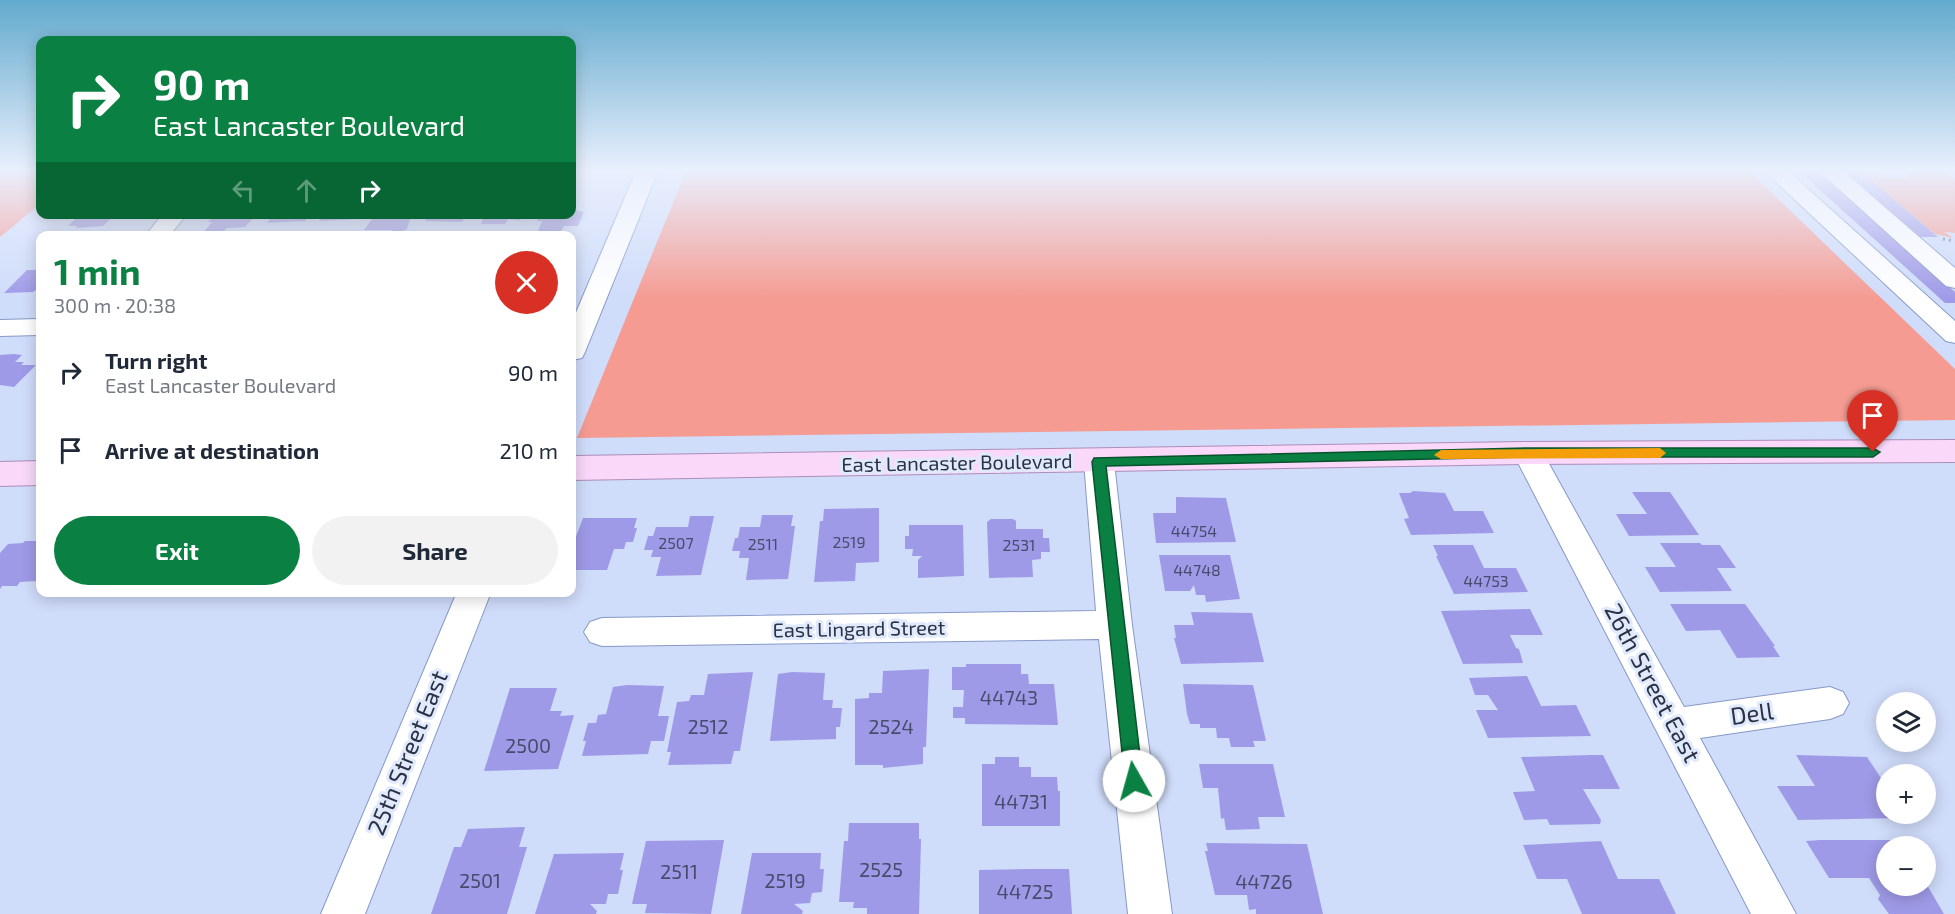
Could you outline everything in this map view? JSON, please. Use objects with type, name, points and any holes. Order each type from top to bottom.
[{"type":"main road","name":"East Lancaster Boulevard","points":[[576,468],[1099,462],[1528,453],[1955,451]]},
{"type":"main road","points":[[0,474],[36,473]]},
{"type":"street","points":[[576,342],[629,214]]},
{"type":"street","points":[[1825,214],[1943,314],[1955,335]]},
{"type":"street","points":[[1878,214],[1955,281]]},
{"type":"street","points":[[161,231],[171,219]]},
{"type":"street","points":[[0,327],[36,327]]},
{"type":"street","name":"26th Street East","points":[[1528,453],[1774,914]]},
{"type":"street","points":[[1099,462],[1115,625],[1150,914]]},
{"type":"street","name":"25th Street East","points":[[344,914],[472,597]]},
{"type":"street","name":"East Lingard Street","points":[[602,632],[1115,625]]},
{"type":"street","name":"Dell","points":[[1675,725],[1830,704]]},
{"type":"path","points":[[1941,238],[1955,241]]},
{"type":"shaded area","points":[[0,214],[28,214],[0,237]]},
{"type":"shaded area","points":[[669,214],[1793,214],[1955,369],[1955,420],[577,438]]},
{"type":"shaded area","points":[[1911,214],[1955,214],[1955,233],[1945,232],[1953,238],[1935,234]]},
{"type":"building","points":[[576,214],[583,214],[578,226],[564,226],[561,231],[538,231],[542,221],[537,221],[538,219],[576,219]]},
{"type":"building","points":[[1846,214],[1866,214],[1955,292],[1955,303],[1945,303]]},
{"type":"building","points":[[1891,214],[1910,214],[1938,237],[1918,237]]},
{"type":"building","points":[[75,219],[111,219],[103,226],[75,228],[78,226],[68,226]]},
{"type":"building","points":[[211,219],[252,219],[245,227],[227,228],[224,231],[204,231],[212,222],[207,222]]},
{"type":"building","points":[[270,219],[307,219],[305,221],[267,223]]},
{"type":"building","points":[[320,219],[358,219],[319,221]]},
{"type":"building","points":[[372,219],[410,219],[407,229],[402,231],[364,230]]},
{"type":"building","points":[[426,219],[464,219],[462,222],[425,221]]},
{"type":"building","points":[[483,219],[508,219],[505,224],[481,224]]},
{"type":"building","points":[[27,270],[36,270],[36,290],[33,292],[4,293]]},
{"type":"building","points":[[0,355],[22,355],[15,362],[24,362],[21,365],[36,365],[14,387],[0,385]]},
{"type":"building","points":[[1413,491],[1445,493],[1454,511],[1483,511],[1494,533],[1411,535],[1404,519],[1409,518],[1399,493]]},
{"type":"building","points":[[1632,492],[1670,492],[1699,535],[1629,536],[1616,514],[1647,514]]},
{"type":"building","points":[[1176,497],[1226,498],[1236,542],[1156,543],[1153,513],[1176,513]]},
{"type":"building","points":[[879,508],[879,562],[856,563],[855,581],[814,582],[820,521],[823,521],[824,509]]},
{"type":"building","points":[[762,515],[793,515],[791,526],[795,526],[788,579],[746,580],[749,558],[739,558],[740,551],[732,551],[740,527],[760,527]]},
{"type":"building","points":[[690,516],[714,516],[701,575],[656,576],[661,557],[651,557],[653,550],[644,550],[648,536],[653,536],[656,527],[688,527]]},
{"type":"building","points":[[583,518],[637,518],[633,542],[626,542],[624,549],[614,549],[607,570],[576,570],[576,536]]},
{"type":"building","points":[[991,519],[1016,521],[1016,529],[1043,529],[1043,538],[1049,538],[1050,552],[1041,552],[1041,559],[1032,560],[1033,577],[989,578],[987,522]]},
{"type":"building","points":[[909,525],[963,525],[964,576],[918,578],[918,560],[922,556],[912,556],[913,549],[905,549],[905,536],[909,536]]},
{"type":"building","points":[[36,541],[36,581],[20,582],[17,586],[2,586],[0,589],[0,553],[8,544]]},
{"type":"building","points":[[1660,543],[1720,545],[1736,568],[1717,568],[1732,591],[1660,592],[1645,567],[1676,567]]},
{"type":"building","points":[[1433,545],[1473,545],[1484,568],[1516,568],[1528,592],[1454,594]]},
{"type":"building","points":[[1159,555],[1230,555],[1240,599],[1206,602],[1205,595],[1196,595],[1194,585],[1190,591],[1165,591]]},
{"type":"building","points":[[1670,604],[1745,604],[1775,646],[1773,646],[1780,657],[1737,658],[1720,630],[1686,631]]},
{"type":"building","points":[[1530,609],[1543,635],[1510,635],[1516,648],[1519,649],[1523,663],[1463,664],[1441,611]]},
{"type":"building","points":[[1191,612],[1252,613],[1264,662],[1181,664],[1174,638],[1176,638],[1174,625],[1194,625]]},
{"type":"building","points":[[966,664],[1021,664],[1021,674],[1028,674],[1029,684],[1054,684],[1058,725],[965,724],[965,718],[953,718],[953,707],[963,707],[964,690],[952,690],[952,667],[966,667]]},
{"type":"building","points":[[929,669],[926,747],[923,747],[923,764],[883,768],[883,765],[855,765],[855,699],[869,698],[869,693],[882,693],[883,671]]},
{"type":"building","points":[[753,672],[740,751],[734,751],[731,764],[668,765],[671,752],[667,752],[677,702],[689,701],[691,695],[704,695],[708,674]]},
{"type":"building","points":[[825,673],[823,700],[833,700],[832,708],[842,708],[840,727],[836,727],[836,739],[770,741],[778,674]]},
{"type":"building","points":[[1527,676],[1541,706],[1576,705],[1591,736],[1488,738],[1476,710],[1498,710],[1488,695],[1475,695],[1469,678]]},
{"type":"building","points":[[1183,684],[1253,685],[1266,741],[1253,741],[1255,747],[1231,747],[1229,738],[1217,738],[1216,728],[1200,728],[1200,724],[1190,724]]},
{"type":"building","points":[[664,686],[658,716],[669,716],[664,741],[651,741],[648,754],[582,756],[588,723],[596,723],[598,715],[606,714],[613,687]]},
{"type":"building","points":[[510,688],[557,688],[550,711],[562,711],[560,716],[574,715],[558,769],[484,771]]},
{"type":"building","points":[[1603,755],[1620,789],[1583,789],[1601,820],[1600,824],[1550,825],[1547,819],[1524,820],[1513,792],[1535,791],[1521,757]]},
{"type":"building","points":[[1796,755],[1867,757],[1876,770],[1876,819],[1798,820],[1777,786],[1815,786]]},
{"type":"building","points":[[995,757],[1019,757],[1019,767],[1031,767],[1031,777],[1057,777],[1058,791],[1060,791],[1060,826],[982,826],[982,764],[995,764]]},
{"type":"building","points":[[1199,764],[1273,764],[1285,817],[1258,817],[1260,829],[1226,830],[1224,818],[1221,819],[1218,788],[1203,788]]},
{"type":"building","points":[[849,823],[919,823],[919,839],[921,839],[919,914],[867,914],[867,908],[853,908],[854,902],[839,902],[844,841],[848,841]]},
{"type":"building","points":[[525,827],[519,847],[527,847],[507,914],[431,914],[454,847],[461,847],[468,829]]},
{"type":"building","points":[[724,840],[711,914],[645,913],[647,904],[632,904],[646,841]]},
{"type":"building","points":[[1876,840],[1876,889],[1869,878],[1829,878],[1806,841]]},
{"type":"building","points":[[1601,841],[1618,879],[1659,879],[1676,914],[1582,914],[1567,879],[1537,879],[1523,845]]},
{"type":"building","points":[[1206,843],[1307,844],[1323,914],[1256,914],[1256,909],[1249,910],[1247,895],[1215,895],[1205,851],[1208,851]]},
{"type":"building","points":[[624,853],[618,894],[608,894],[606,904],[590,904],[597,911],[596,914],[535,914],[554,854]]},
{"type":"building","points":[[752,853],[821,853],[820,869],[824,869],[822,892],[812,893],[810,903],[794,904],[803,911],[802,914],[741,914]]},
{"type":"building","points":[[1069,869],[1072,914],[979,914],[979,870]]},
{"type":"building","points":[[1880,896],[1933,896],[1944,914],[1889,914],[1878,899]]},
{"type":"slow traffic","points":[[1441,455],[1660,453]]},
{"type":"route","points":[[1134,781],[1115,625],[1099,462],[1528,453],[1873,452]]}]
